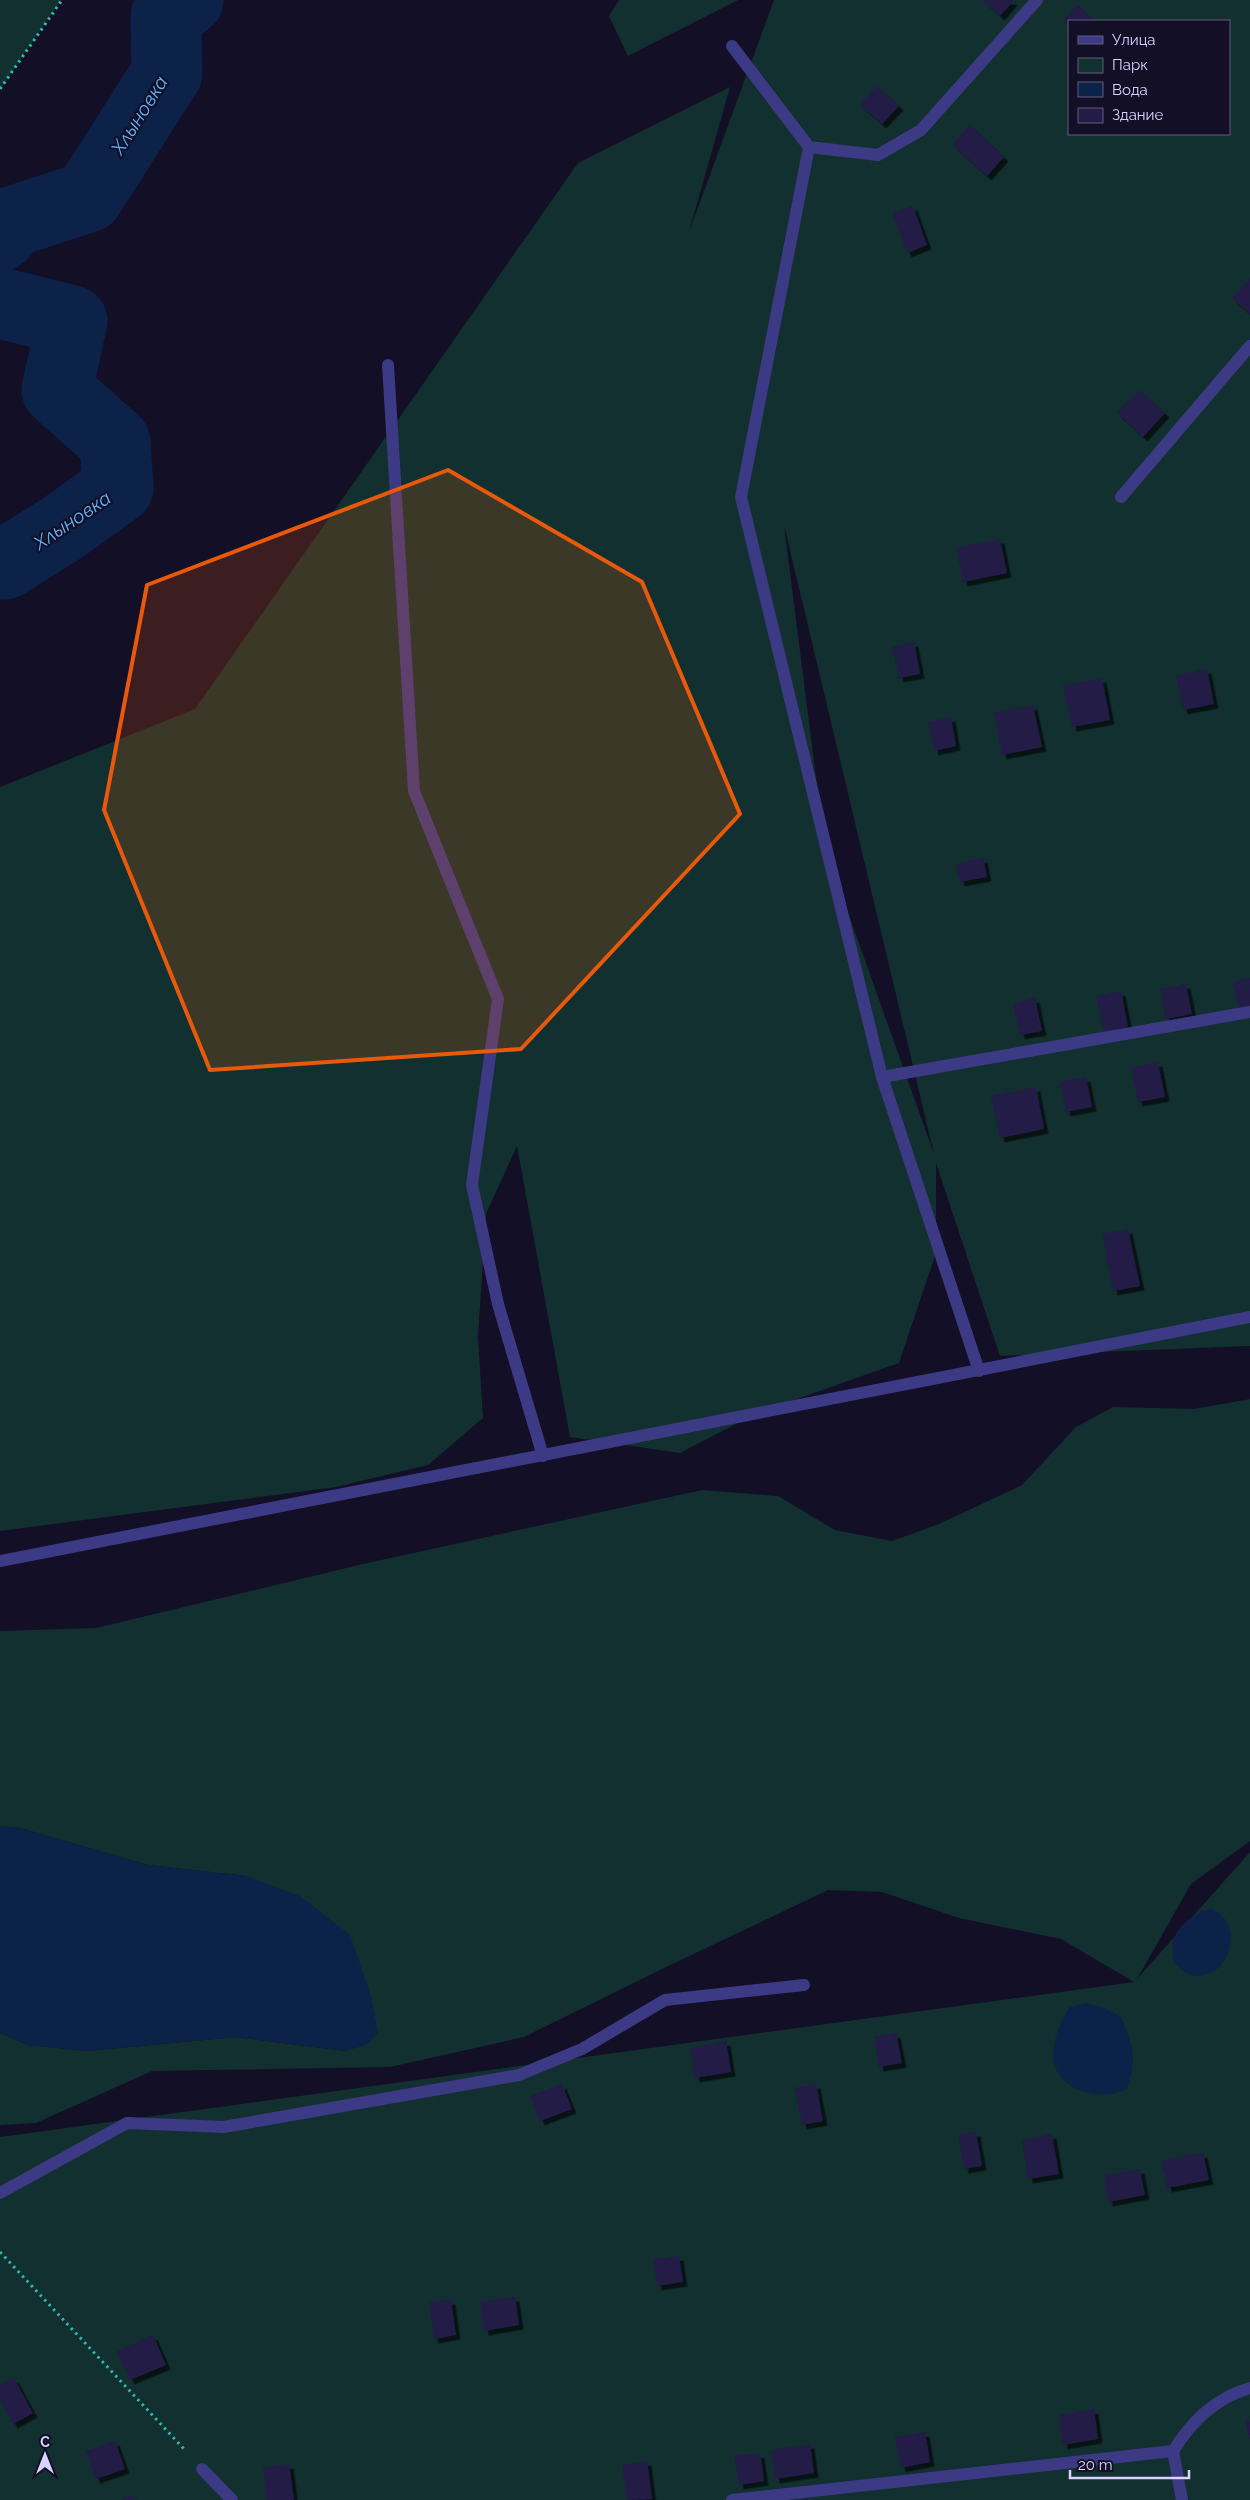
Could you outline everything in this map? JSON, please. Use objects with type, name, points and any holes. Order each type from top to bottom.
[{"type":"street","points":[[732,46],[809,147],[878,154],[921,130],[1037,0]]},
{"type":"street","points":[[809,147],[741,498],[882,1078],[979,1371]]},
{"type":"street","points":[[1121,498],[1250,346]]},
{"type":"street","points":[[388,365],[414,791],[498,999],[472,1185],[498,1304],[543,1456]]},
{"type":"street","points":[[882,1078],[1250,1012]]},
{"type":"street","points":[[0,1561],[1250,1317]]},
{"type":"street","points":[[0,2193],[127,2123],[224,2128],[519,2075],[582,2049],[665,2000],[804,1985]]},
{"type":"street","points":[[1182,2500],[1173,2450],[1189,2425],[1216,2403],[1250,2388]]},
{"type":"street","points":[[732,2500],[1173,2450]]},
{"type":"street","points":[[202,2469],[232,2500]]},
{"type":"path","points":[[0,88],[62,0]]},
{"type":"path","points":[[0,2252],[202,2469]]},
{"type":"highlighted area","points":[[448,470],[642,582],[740,814],[521,1049],[210,1070],[104,810],[147,585]]},
{"type":"green space","points":[[0,0],[61,0],[0,90]]},
{"type":"green space","points":[[619,0],[738,0],[628,56],[609,16]]},
{"type":"green space","points":[[774,0],[1250,0],[1250,1346],[1000,1356],[936,1163],[936,1253],[899,1363],[757,1413],[680,1453],[570,1437],[517,1146],[486,1214],[478,1337],[483,1418],[428,1465],[336,1487],[0,1531],[0,787],[195,709],[578,163],[730,87],[689,232]],"holes":[[[784,525],[934,1154],[825,848]]]},
{"type":"green space","points":[[1250,1399],[1250,1841],[1191,1884],[1137,1979],[1250,1852],[1250,2500],[0,2500],[0,2137],[1134,1982],[1061,1939],[959,1918],[882,1892],[828,1890],[524,2037],[390,2067],[152,2071],[36,2123],[0,2125],[0,2033],[28,2045],[87,2051],[236,2037],[345,2051],[246,1876],[148,1865],[20,1828],[0,1826],[0,1631],[96,1628],[363,1564],[702,1490],[778,1496],[835,1530],[892,1541],[939,1524],[1022,1485],[1076,1427],[1113,1407],[1194,1409]]},
{"type":"water","points":[[0,1826],[20,1828],[148,1865],[246,1876],[300,1896],[350,1935],[371,1996],[378,2033],[366,2045],[345,2051],[236,2037],[87,2051],[28,2045],[0,2033]]},
{"type":"water","points":[[1212,1909],[1223,1917],[1229,1929],[1231,1941],[1228,1954],[1221,1965],[1212,1973],[1200,1976],[1186,1973],[1174,1963],[1172,1947],[1174,1938],[1181,1927],[1195,1915]]},
{"type":"water","points":[[1086,2003],[1104,2008],[1121,2017],[1133,2052],[1132,2068],[1127,2089],[1105,2094],[1082,2091],[1069,2085],[1060,2076],[1055,2066],[1055,2042],[1063,2018],[1070,2007]]},
{"type":"building","points":[[983,0],[1014,0],[1000,16]]},
{"type":"building","points":[[1077,5],[1094,20],[1068,20],[1068,25],[1063,21]]},
{"type":"building","points":[[877,86],[899,106],[882,124],[860,105]]},
{"type":"building","points":[[970,125],[1004,157],[987,176],[953,145]]},
{"type":"building","points":[[913,206],[927,245],[907,253],[893,213]]},
{"type":"building","points":[[1250,279],[1250,314],[1232,298]]},
{"type":"building","points":[[1139,390],[1165,413],[1143,437],[1117,413]]},
{"type":"building","points":[[1000,539],[1007,573],[963,582],[956,548]]},
{"type":"building","points":[[914,642],[920,674],[899,678],[892,647]]},
{"type":"building","points":[[1207,669],[1214,704],[1183,710],[1176,675]]},
{"type":"building","points":[[1102,678],[1110,720],[1072,727],[1063,686]]},
{"type":"building","points":[[1033,705],[1042,747],[1002,755],[994,712]]},
{"type":"building","points":[[951,717],[956,746],[934,751],[928,722]]},
{"type":"building","points":[[983,858],[987,877],[960,882],[956,864]]},
{"type":"building","points":[[1250,978],[1250,1006],[1238,1009],[1233,982]]},
{"type":"building","points":[[1186,984],[1192,1014],[1166,1019],[1160,989]]},
{"type":"building","points":[[1121,991],[1128,1027],[1104,1032],[1096,996]]},
{"type":"building","points":[[1035,998],[1042,1031],[1020,1035],[1013,1003]]},
{"type":"building","points":[[1158,1062],[1165,1097],[1138,1102],[1131,1068]]},
{"type":"building","points":[[1086,1077],[1092,1107],[1066,1112],[1060,1082]]},
{"type":"building","points":[[1036,1087],[1044,1129],[1000,1138],[991,1096]]},
{"type":"building","points":[[1128,1229],[1140,1286],[1113,1291],[1102,1234]]},
{"type":"building","points":[[896,2033],[902,2063],[879,2067],[874,2037]]},
{"type":"building","points":[[726,2041],[731,2072],[695,2078],[690,2048]]},
{"type":"building","points":[[562,2084],[572,2109],[540,2121],[530,2096]]},
{"type":"building","points":[[816,2084],[823,2121],[802,2125],[795,2088]]},
{"type":"building","points":[[976,2132],[982,2166],[964,2169],[958,2135]]},
{"type":"building","points":[[1052,2134],[1059,2174],[1028,2179],[1022,2140]]},
{"type":"building","points":[[1203,2153],[1209,2180],[1167,2188],[1162,2160]]},
{"type":"building","points":[[1140,2169],[1145,2195],[1108,2202],[1104,2175]]},
{"type":"building","points":[[679,2256],[683,2282],[657,2286],[653,2259]]},
{"type":"building","points":[[515,2297],[519,2325],[484,2331],[480,2302]]},
{"type":"building","points":[[451,2300],[456,2335],[434,2339],[429,2302]]},
{"type":"building","points":[[153,2335],[166,2365],[130,2380],[117,2351]]},
{"type":"building","points":[[14,2378],[33,2413],[13,2424],[0,2399],[0,2385]]},
{"type":"building","points":[[1094,2409],[1098,2439],[1063,2445],[1059,2415]]},
{"type":"building","points":[[1246,2421],[1250,2421],[1249,2439]]},
{"type":"building","points":[[925,2432],[930,2462],[901,2468],[895,2437]]},
{"type":"building","points":[[115,2441],[125,2469],[96,2479],[86,2451]]},
{"type":"building","points":[[810,2444],[814,2473],[775,2479],[771,2450]]},
{"type":"building","points":[[760,2453],[764,2481],[739,2485],[734,2456]]},
{"type":"building","points":[[647,2461],[652,2499],[627,2500],[622,2465]]},
{"type":"building","points":[[289,2464],[294,2500],[267,2500],[263,2468]]},
{"type":"building","points":[[132,2495],[134,2500],[119,2500]]},
{"type":"waterway","name":"Хлыновка","points":[[0,236],[14,221],[88,197],[167,73],[166,17],[188,0]]},
{"type":"waterway","name":"Хлыновка","points":[[0,303],[72,321],[57,390],[115,442],[118,488],[61,529],[5,564],[0,564]]}]
